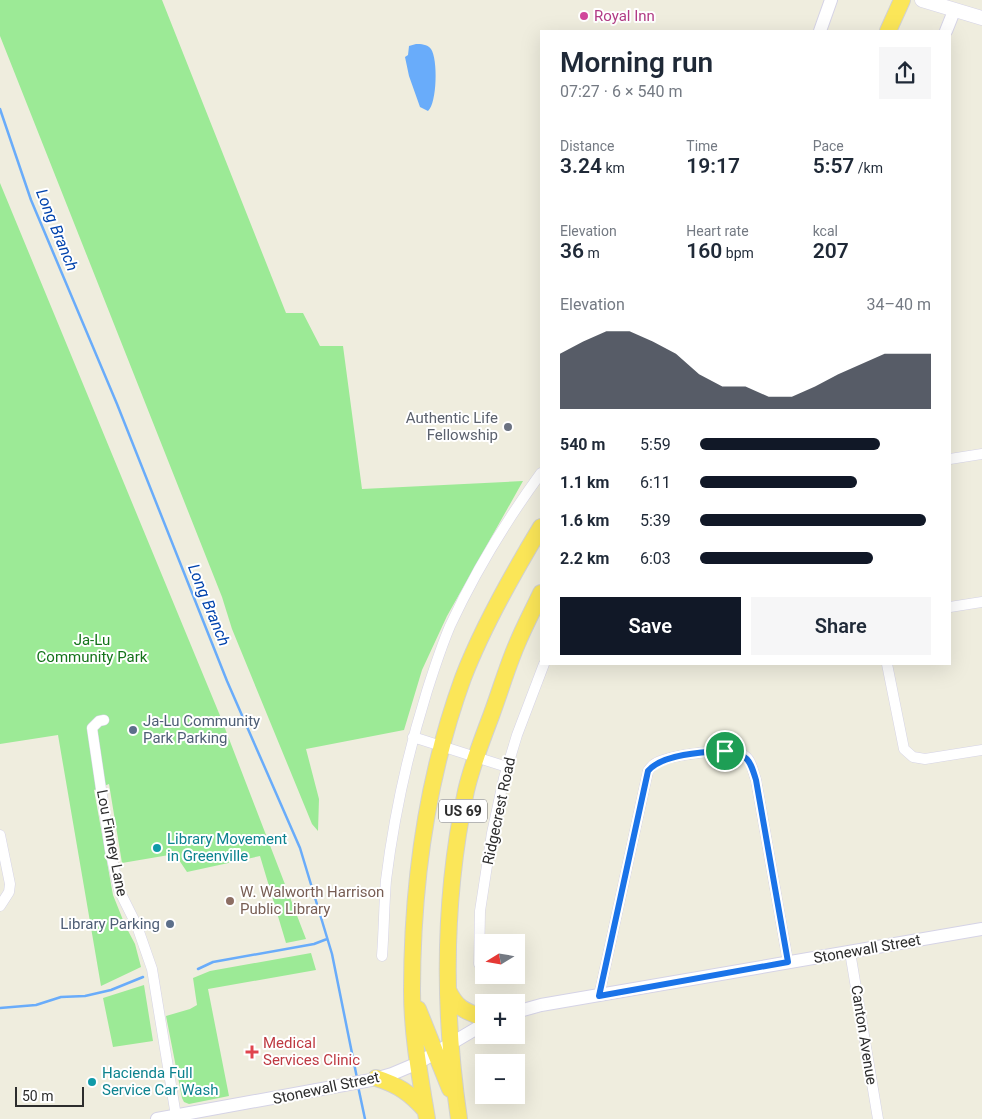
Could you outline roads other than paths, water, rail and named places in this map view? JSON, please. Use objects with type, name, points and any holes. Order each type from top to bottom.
[{"type":"highway","points":[[888,30],[902,0]]},
{"type":"highway","name":"US 69","points":[[426,1115],[418,1063],[412,992],[415,907],[418,872],[441,746],[463,679],[477,645],[526,551],[540,529]]},
{"type":"highway","name":"US 69","points":[[458,1112],[450,1043],[447,968],[449,908],[456,847],[467,790],[476,758],[516,645],[540,595]]},
{"type":"highway","points":[[448,989],[454,1002],[475,1015]]},
{"type":"highway","points":[[412,992],[458,1112]]},
{"type":"highway","points":[[373,1079],[392,1083],[409,1093],[426,1115]]},
{"type":"main road","points":[[922,0],[982,18]]},
{"type":"street","points":[[820,30],[830,0]]},
{"type":"street","points":[[946,30],[954,11]]},
{"type":"street","points":[[951,459],[982,454]]},
{"type":"street","points":[[382,956],[387,877],[402,783],[413,737],[432,676],[449,628],[468,589],[505,526],[540,474]]},
{"type":"street","points":[[951,607],[982,602]]},
{"type":"street","name":"Ridgecrest Road","points":[[480,934],[480,911],[492,833],[507,767],[544,665]]},
{"type":"street","points":[[887,665],[900,732],[904,749],[908,754],[918,760],[982,750]]},
{"type":"street","name":"Lou Finney Lane","points":[[104,720],[92,728],[110,852],[121,898],[137,926],[152,969],[176,1116]]},
{"type":"street","points":[[413,737],[507,767]]},
{"type":"street","points":[[599,996],[648,771],[657,762],[706,752],[734,752],[744,755],[750,761],[756,780],[788,962]]},
{"type":"street","points":[[0,835],[10,884],[9,892],[0,906]]},
{"type":"street","name":"Stonewall Street","points":[[525,1009],[541,1005],[982,929]]},
{"type":"street","name":"Canton Avenue","points":[[850,952],[878,1119]]},
{"type":"street","name":"Stonewall Street","points":[[157,1119],[339,1087],[392,1074],[418,1063],[475,1029]]},
{"type":"water","points":[[416,44],[429,47],[435,62],[435,91],[428,111],[420,107],[409,76],[405,57],[408,55],[409,46]]},
{"type":"waterway","name":"Long Branch","points":[[0,109],[31,200],[117,404],[227,681],[300,848],[332,954],[357,1078]]},
{"type":"waterway","points":[[198,969],[213,962],[314,944],[327,939]]},
{"type":"waterway","points":[[0,1008],[36,1005],[61,997],[85,996],[111,990],[143,977]]},
{"type":"waterway","name":"Long Branch","points":[[358,1086],[365,1119]]},
{"type":"place","name":"Royal Inn","points":[[584,16]]},
{"type":"place","name":"Authentic Life Fellowship","points":[[508,427]]},
{"type":"place","name":"Ja-Lu Community Park Parking","points":[[133,730]]},
{"type":"place","name":"Library Movement in Greenville","points":[[157,848]]},
{"type":"place","name":"W. Walworth Harrison Public Library","points":[[230,901]]},
{"type":"place","name":"Library Parking","points":[[170,924]]},
{"type":"place","name":"Medical Services Clinic","points":[[252,1052]]},
{"type":"place","name":"Hacienda Full Service Car Wash","points":[[92,1082]]},
{"type":"park label","name":"Ja-Lu Community Park","points":[[92,648]]}]
